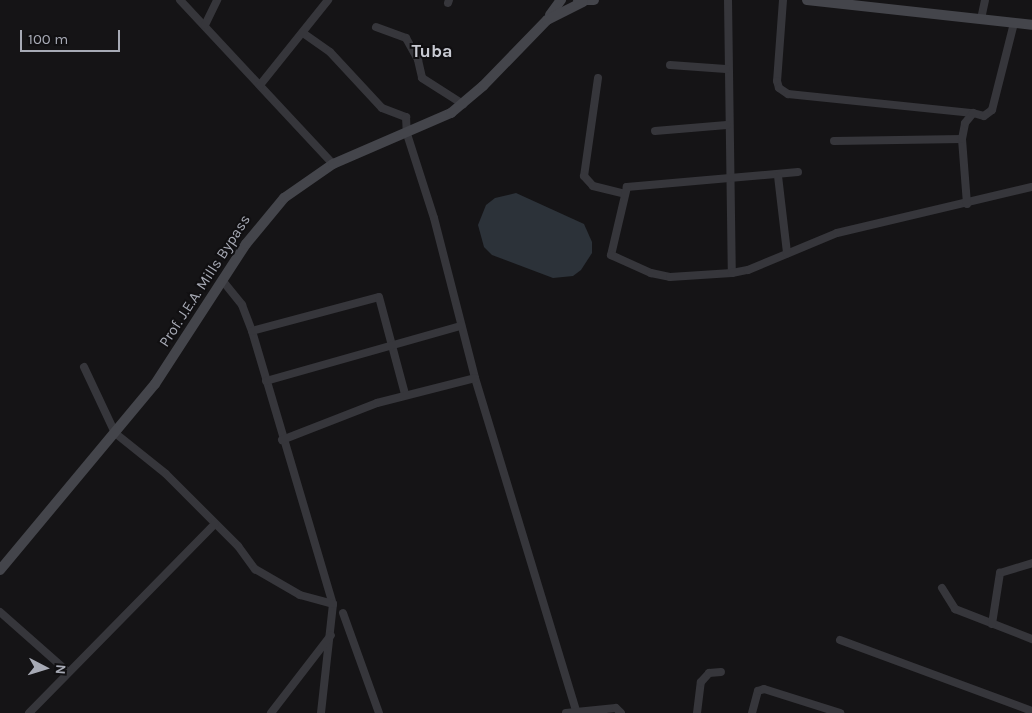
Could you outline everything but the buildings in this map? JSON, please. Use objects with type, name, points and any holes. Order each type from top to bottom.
[{"type":"street","points":[[180,0],[333,164]]},
{"type":"street","points":[[205,25],[217,0]]},
{"type":"street","points":[[260,84],[328,0]]},
{"type":"street","points":[[547,20],[561,0]]},
{"type":"street","name":"Prof. J.E.A. Mills Bypass","points":[[0,570],[115,433],[166,367],[263,220],[284,198],[333,164],[407,134],[464,104],[547,20],[580,1],[594,0]]},
{"type":"street","points":[[728,0],[726,69],[732,273]]},
{"type":"street","points":[[783,0],[777,80],[779,88],[788,94],[973,113],[984,116],[992,110],[1014,23]]},
{"type":"street","points":[[807,0],[1032,25]]},
{"type":"street","points":[[981,19],[985,0]]},
{"type":"street","points":[[376,28],[406,38],[418,60],[422,78],[464,104]]},
{"type":"street","points":[[303,33],[330,52],[382,108],[404,116],[407,134],[434,218],[475,378],[576,710]]},
{"type":"street","points":[[670,65],[726,69]]},
{"type":"street","points":[[598,78],[584,176],[593,186],[624,194]]},
{"type":"street","points":[[967,204],[962,139],[967,116],[973,113]]},
{"type":"street","points":[[655,131],[727,125]]},
{"type":"street","points":[[834,142],[962,139]]},
{"type":"street","points":[[798,172],[778,176],[627,187],[611,255],[615,259],[670,277],[732,273],[837,233],[967,204],[1032,186]]},
{"type":"street","points":[[778,176],[787,252]]},
{"type":"street","points":[[222,280],[242,305],[252,331],[282,440],[333,604],[332,635],[321,713]]},
{"type":"street","points":[[252,331],[374,296],[383,301],[405,394]]},
{"type":"street","points":[[266,381],[461,326]]},
{"type":"street","points":[[84,367],[115,433],[166,474],[216,524],[254,569],[300,595],[333,604]]},
{"type":"street","points":[[282,440],[405,394],[475,378]]},
{"type":"street","points":[[30,713],[68,672],[216,524]]},
{"type":"street","points":[[992,624],[1000,573],[1032,563]]},
{"type":"street","points":[[942,588],[955,609],[1032,639]]},
{"type":"street","points":[[0,612],[68,672]]},
{"type":"street","points":[[343,613],[379,713]]},
{"type":"street","points":[[271,713],[332,635]]},
{"type":"street","points":[[840,640],[1032,711]]},
{"type":"street","points":[[697,713],[702,682],[709,673],[721,672]]},
{"type":"street","points":[[752,713],[758,692],[764,689],[836,712]]},
{"type":"street","points":[[566,713],[576,710],[616,708],[621,713]]},
{"type":"shaded area","points":[[516,193],[584,224],[592,242],[592,253],[581,270],[573,276],[553,278],[492,255],[484,247],[478,225],[486,205],[495,198]]},
{"type":"district","name":"Tuba","points":[[432,51]]}]
